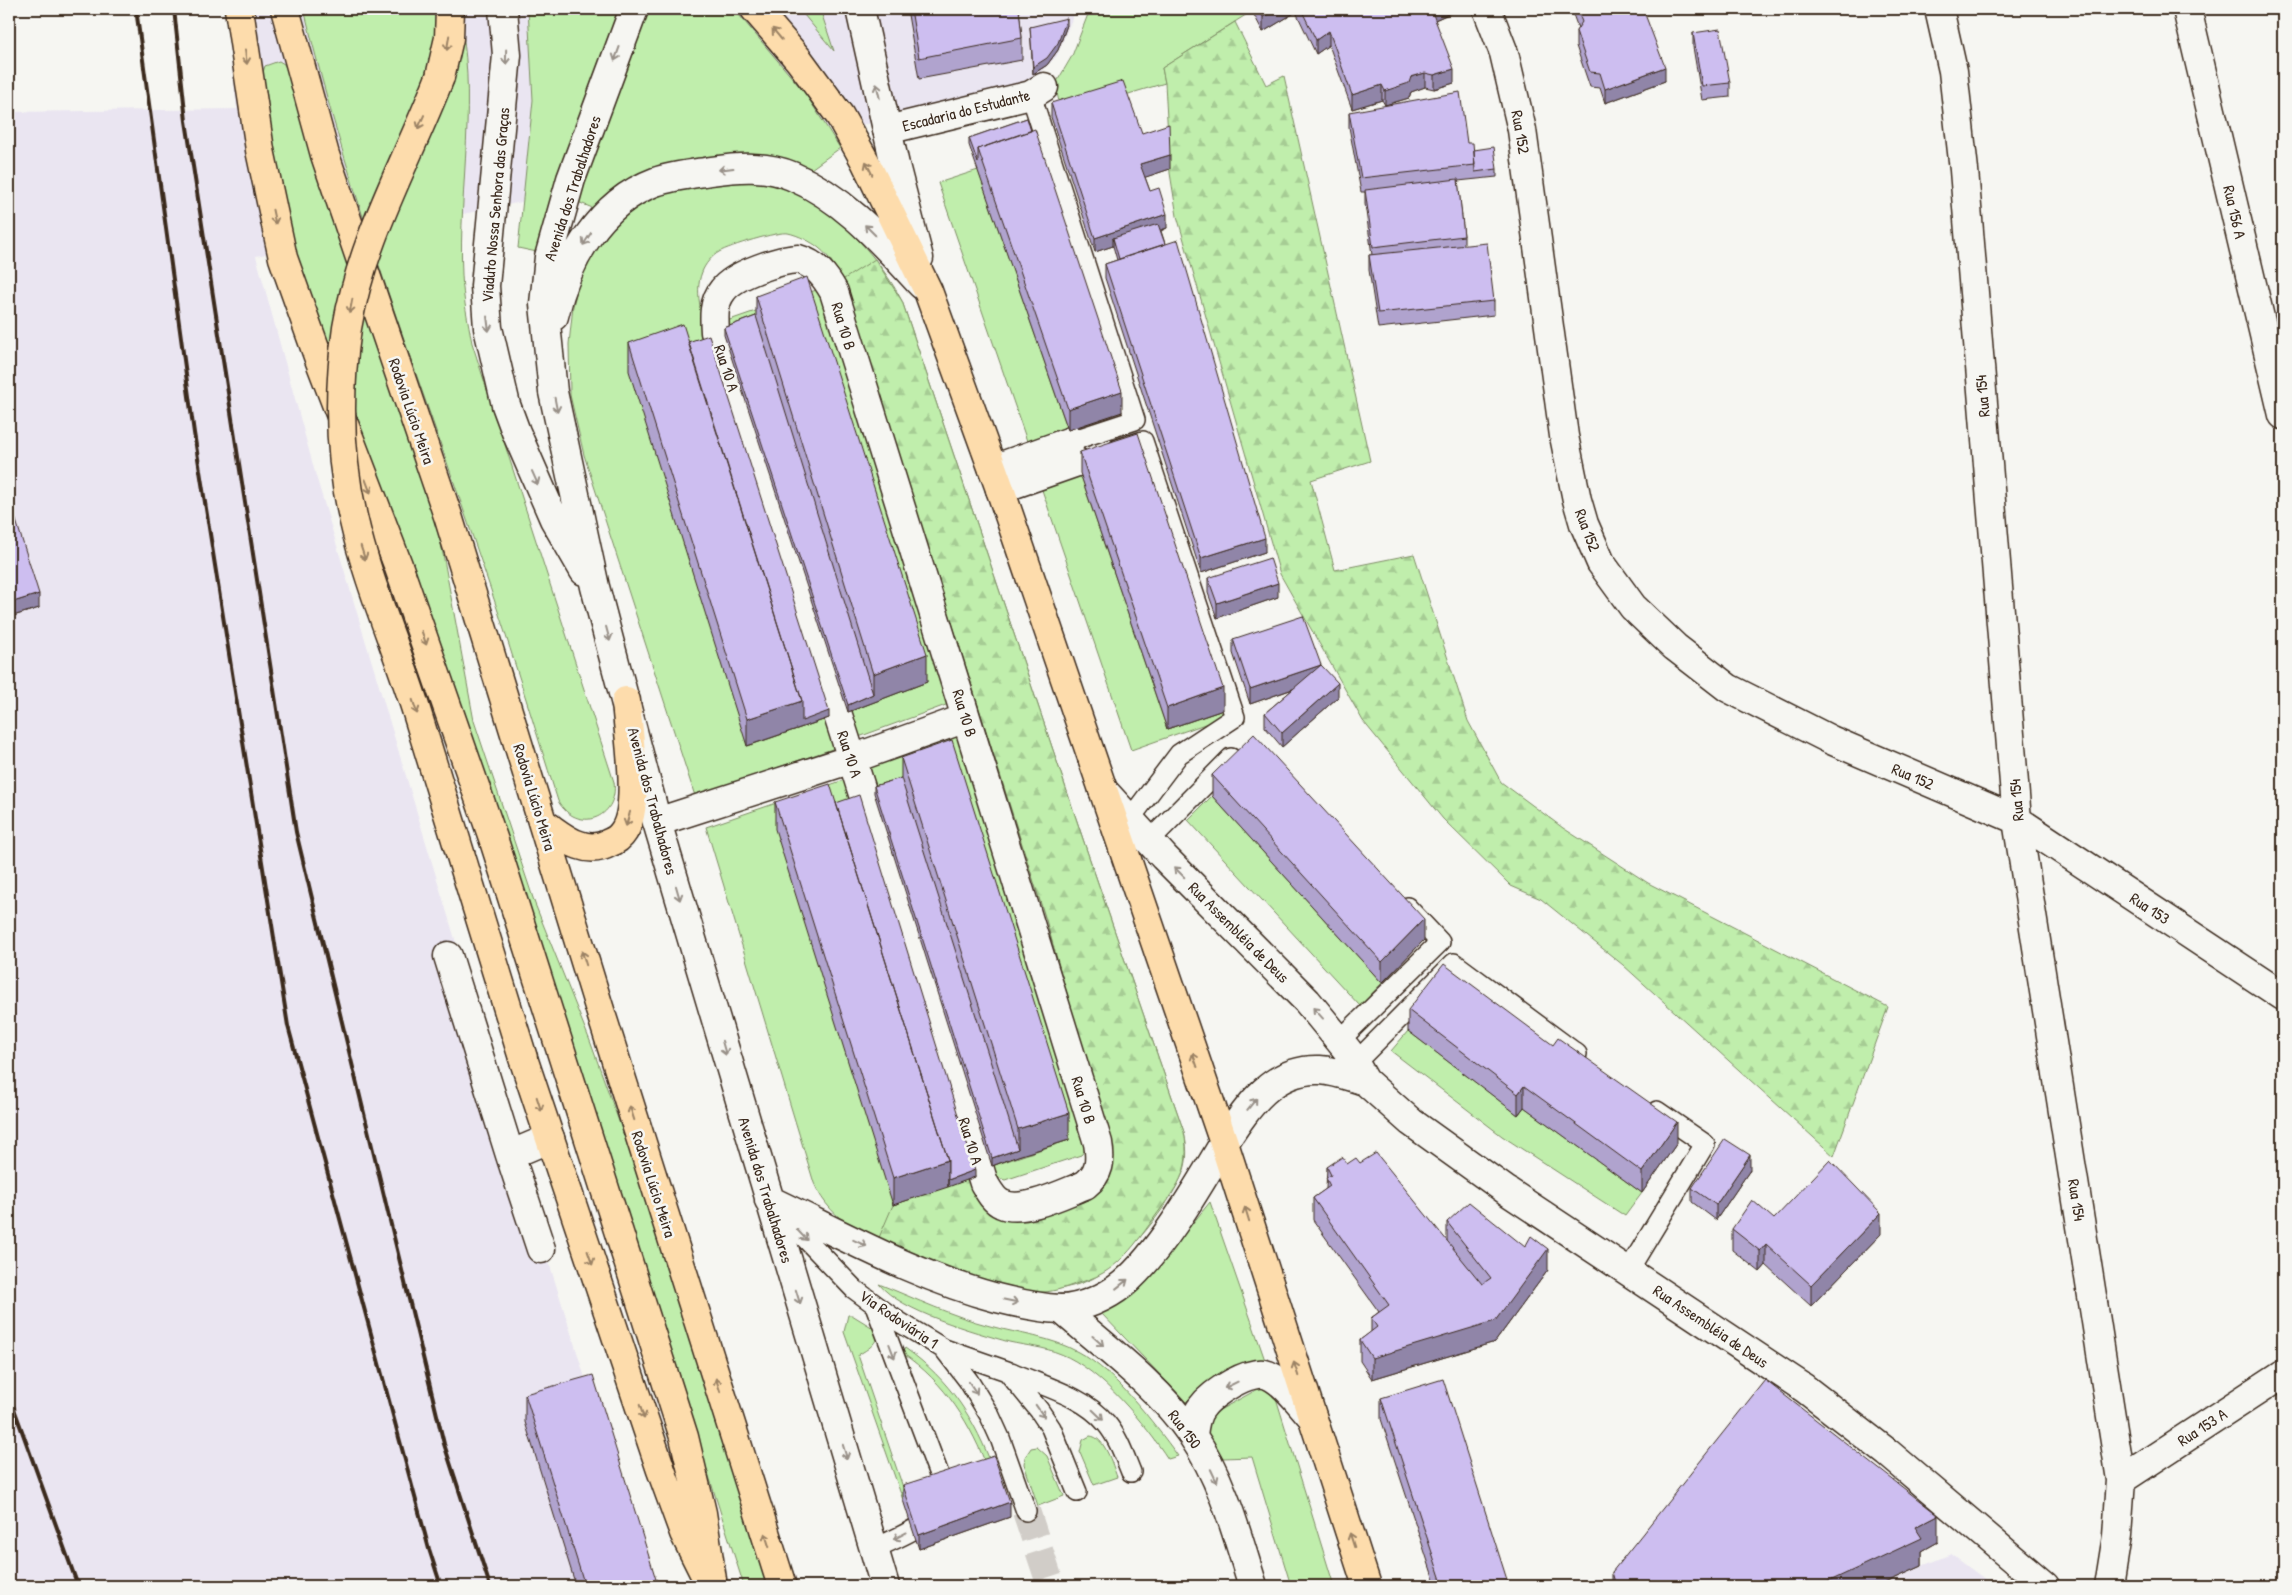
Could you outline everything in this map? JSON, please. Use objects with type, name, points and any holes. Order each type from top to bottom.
[{"type":"main road","points":[[239,9],[259,141],[283,258],[301,312],[398,565],[524,934],[684,1436],[702,1513],[713,1586]]},
{"type":"main road","name":"Rodovia Lúcio Meira","points":[[285,9],[324,155],[448,516],[602,1016],[782,1586]]},
{"type":"main road","points":[[450,9],[449,38],[440,77],[376,223],[352,300],[344,353],[341,392],[344,462],[353,518],[416,710],[523,1058],[661,1470],[684,1532],[713,1586]]},
{"type":"main road","points":[[755,9],[799,60],[840,116],[865,161],[928,291],[996,479],[1224,1143],[1367,1586]]},
{"type":"main road","points":[[543,823],[567,839],[590,848],[603,846],[615,841],[624,832],[629,820],[633,795],[626,701]]},
{"type":"street","name":"Viaduto Nossa Senhora das Graças","points":[[503,9],[506,64],[485,286],[488,328],[506,405],[516,432],[554,519],[570,550],[595,587]]},
{"type":"street","name":"Avenida dos Trabalhadores","points":[[634,9],[553,236],[546,275],[545,298],[553,392],[595,587],[657,822],[885,1586]]},
{"type":"street","points":[[860,9],[887,130],[928,291]]},
{"type":"street","name":"Rua 152","points":[[1487,9],[1504,53],[1522,130],[1570,468],[1584,524],[1601,563],[1633,607],[1649,624],[1700,668],[1728,688],[1831,740],[2017,820]]},
{"type":"street","name":"Rua 154","points":[[1939,9],[1953,71],[1964,170],[2017,820],[2121,1480],[2117,1536],[2109,1586]]},
{"type":"street","name":"Rua 156 A","points":[[2186,9],[2283,415]]},
{"type":"street","name":"Escadaria do Estudante","points":[[887,130],[1038,91]]},
{"type":"street","points":[[549,357],[552,323],[564,282],[572,262],[594,228],[607,214],[639,191],[653,183],[678,176],[730,168],[759,167],[777,170],[794,176],[830,196],[848,210],[928,291]]},
{"type":"street","name":"Rua 10 B","points":[[760,268],[789,260],[798,259],[809,262],[827,280],[834,292],[1098,1143],[1100,1155],[1099,1168],[1093,1179],[1085,1185],[1054,1196]]},
{"type":"street","name":"Rua 10 A","points":[[760,268],[731,282],[722,290],[716,303],[714,317],[715,332],[852,759],[984,1184],[991,1195],[1000,1203],[1011,1207],[1022,1207],[1054,1196]]},
{"type":"street","points":[[996,479],[1087,453]]},
{"type":"street","points":[[657,822],[852,759],[966,718]]},
{"type":"street","name":"Rua Assembléia de Deus","points":[[1103,790],[1149,841],[1308,1001],[1340,1040],[1360,1072],[1411,1122],[1453,1154],[1804,1388],[1844,1418],[2046,1586]]},
{"type":"street","name":"Rua 153","points":[[2017,820],[2283,996]]},
{"type":"street","points":[[448,956],[541,1250]]},
{"type":"street","name":"Rua Assembléia de Deus","points":[[1061,1309],[1082,1305],[1104,1296],[1122,1285],[1140,1267],[1171,1225],[1224,1143],[1261,1093],[1285,1077],[1297,1073],[1320,1070],[1360,1072]]},
{"type":"street","points":[[510,1155],[550,1138]]},
{"type":"street","points":[[769,1200],[948,1283],[1012,1301],[1061,1309]]},
{"type":"street","name":"Rua 150","points":[[1061,1309],[1155,1392],[1193,1436],[1226,1501],[1253,1586]]},
{"type":"street","points":[[1193,1436],[1196,1418],[1207,1401],[1224,1388],[1252,1374],[1266,1374],[1272,1377],[1312,1417]]},
{"type":"street","name":"Rua 153 A","points":[[2121,1480],[2283,1374]]},
{"type":"lane","points":[[1038,91],[1135,420],[1087,453]]},
{"type":"lane","points":[[1087,453],[1143,441],[1235,717],[1179,754],[1130,820]]},
{"type":"lane","points":[[1149,841],[1246,743]]},
{"type":"lane","points":[[1340,1040],[1440,942],[1393,891]]},
{"type":"lane","points":[[1360,1072],[1454,963],[1591,1064]]},
{"type":"lane","points":[[1628,1271],[1705,1144],[1640,1098]]},
{"type":"lane","name":"Via Rodoviária 1","points":[[769,1200],[834,1269],[875,1306],[944,1349],[968,1380],[990,1416],[1000,1438],[1026,1511]]},
{"type":"lane","points":[[874,1549],[922,1524],[939,1506],[943,1495],[940,1477],[875,1306]]},
{"type":"lane","points":[[944,1349],[1007,1371],[1087,1405],[1111,1430],[1131,1472]]},
{"type":"lane","points":[[1007,1371],[1051,1428],[1076,1492]]},
{"type":"shaded area","points":[[225,9],[1076,9],[1057,56],[1030,82],[867,124],[792,131],[591,188],[256,256],[316,476],[463,966],[522,1176],[650,1586],[9,1586],[9,112],[237,109]]},
{"type":"shaded area","points":[[1951,1554],[1994,1586],[1878,1586],[1922,1566]]},
{"type":"green space","points":[[304,9],[458,9],[464,41],[467,74],[462,242],[463,284],[466,309],[472,343],[614,782],[614,795],[610,805],[595,818],[575,817],[566,811],[558,801],[490,588],[363,217],[322,79]]},
{"type":"green space","points":[[528,9],[619,9],[564,159],[537,252],[518,248],[533,100]]},
{"type":"green space","points":[[644,9],[734,9],[805,93],[840,148],[811,169],[781,160],[595,209],[578,202]]},
{"type":"green space","points":[[799,9],[820,9],[834,51]]},
{"type":"green space","points":[[1090,9],[1251,9],[1252,11],[1162,68],[1165,83],[1062,114],[1055,85],[1072,56]]},
{"type":"green space","points":[[1235,22],[1266,85],[1284,76],[1370,461],[1311,480],[1335,570],[1414,554],[1468,721],[1501,782],[1563,828],[1648,883],[1888,1007],[1834,1156],[1623,965],[1541,899],[1511,886],[1443,819],[1363,721],[1280,574],[1177,216],[1170,173],[1165,83],[1162,68]]},
{"type":"green space","points":[[279,61],[284,64],[288,72],[342,247],[438,527],[474,721],[535,904],[590,1041],[635,1166],[770,1586],[744,1586],[613,1175],[302,273],[292,241],[260,81],[265,66]]},
{"type":"green space","points":[[978,170],[1068,430],[1028,444],[938,183]]},
{"type":"green space","points":[[741,182],[763,183],[784,187],[813,202],[828,213],[843,225],[871,254],[902,301],[1087,851],[1184,1132],[1187,1151],[1184,1170],[1158,1215],[1146,1231],[1118,1260],[1092,1279],[1073,1286],[1034,1292],[1014,1291],[855,1230],[836,1215],[826,1204],[814,1183],[706,827],[850,778],[894,1205],[975,1177],[984,1199],[1103,1186],[1110,1176],[1112,1154],[1046,920],[859,329],[844,286],[834,265],[827,256],[813,243],[788,233],[764,237],[733,246],[719,252],[703,269],[699,298],[709,342],[748,746],[829,718],[838,747],[695,796],[584,455],[570,395],[569,344],[573,306],[580,278],[603,233],[647,197],[676,189]]},
{"type":"green space","points":[[875,259],[902,301],[1087,851],[1184,1132],[1186,1158],[1180,1179],[1135,1244],[1118,1262],[1104,1272],[1087,1280],[1052,1291],[1037,1292],[997,1286],[956,1273],[878,1240],[893,1205],[975,1177],[984,1199],[1103,1186],[1110,1171],[1112,1156],[1046,920],[859,329],[841,281]]},
{"type":"green space","points":[[822,288],[954,702],[856,738],[848,712],[927,681],[724,335],[721,323]]},
{"type":"green space","points":[[1080,473],[1167,729],[1223,710],[1225,717],[1131,750],[1041,487]]},
{"type":"green space","points":[[963,733],[1086,1145],[1081,1155],[1005,1180],[999,1178],[992,1166],[1069,1140],[874,793],[864,765]]},
{"type":"green space","points":[[1212,796],[1382,983],[1360,1006],[1188,820]]},
{"type":"green space","points":[[1408,1031],[1518,1115],[1524,1107],[1642,1193],[1625,1216],[1502,1136],[1391,1051]]},
{"type":"green space","points":[[1210,1202],[1266,1363],[1253,1362],[1232,1367],[1222,1372],[1186,1402],[1101,1313],[1161,1262]]},
{"type":"green space","points":[[879,1284],[962,1317],[990,1326],[1046,1339],[1078,1352],[1106,1372],[1120,1385],[1145,1413],[1178,1456],[1168,1459],[1159,1445],[1121,1399],[1076,1361],[1042,1348],[1009,1342],[939,1320],[904,1303]]},
{"type":"green space","points":[[848,1315],[852,1315],[878,1331],[878,1336],[874,1343],[858,1355],[907,1499],[903,1500],[844,1332]]},
{"type":"green space","points":[[905,1348],[935,1373],[959,1402],[978,1434],[994,1471],[989,1472],[974,1437],[955,1406],[932,1378],[902,1353]]},
{"type":"green space","points":[[1260,1388],[1265,1389],[1276,1398],[1334,1586],[1291,1586],[1252,1457],[1223,1458],[1205,1435],[1205,1423],[1214,1413]]},
{"type":"green space","points":[[1090,1436],[1100,1441],[1104,1446],[1117,1477],[1094,1485],[1080,1452],[1083,1440]]},
{"type":"green space","points":[[1037,1447],[1047,1456],[1064,1496],[1038,1506],[1024,1464],[1025,1457],[1031,1448]]},
{"type":"building","points":[[911,9],[1019,9],[1022,38],[919,58]]},
{"type":"building","points":[[1258,9],[1277,9],[1263,17]]},
{"type":"building","points":[[1301,9],[1431,9],[1454,69],[1434,75],[1425,73],[1411,77],[1409,83],[1385,91],[1382,85],[1352,95],[1329,31],[1316,40]]},
{"type":"building","points":[[1577,9],[1643,9],[1665,67],[1605,89],[1600,73],[1590,72],[1576,31],[1582,22]]},
{"type":"building","points":[[1067,18],[1058,43],[1047,58],[1033,67],[1030,27]]},
{"type":"building","points":[[1720,29],[1730,83],[1702,86],[1693,33]]},
{"type":"building","points":[[1123,81],[1142,133],[1169,124],[1170,155],[1140,164],[1150,191],[1159,188],[1167,214],[1095,238],[1051,103]]},
{"type":"building","points":[[1460,92],[1467,143],[1473,143],[1475,165],[1361,178],[1349,112]]},
{"type":"building","points":[[1027,118],[1031,131],[978,149],[978,163],[969,138]]},
{"type":"building","points":[[1035,129],[1122,391],[1068,409],[978,149]]},
{"type":"building","points":[[1494,147],[1497,169],[1475,172],[1474,150]]},
{"type":"building","points":[[1458,179],[1464,236],[1373,247],[1365,190]]},
{"type":"building","points":[[1158,224],[1165,244],[1119,259],[1113,238]]},
{"type":"building","points":[[1178,240],[1265,538],[1201,558],[1105,264]]},
{"type":"building","points":[[1487,243],[1494,301],[1378,313],[1369,255]]},
{"type":"building","points":[[807,277],[927,654],[873,674],[756,296]]},
{"type":"building","points":[[756,316],[873,694],[848,705],[724,328]]},
{"type":"building","points":[[683,324],[802,701],[747,719],[629,343]]},
{"type":"building","points":[[709,335],[829,711],[802,721],[802,701],[688,342]]},
{"type":"building","points":[[1138,433],[1223,688],[1167,708],[1080,452]]},
{"type":"building","points":[[9,498],[39,594],[13,602],[9,590]]},
{"type":"building","points":[[1270,558],[1278,583],[1217,603],[1208,578]]},
{"type":"building","points":[[1303,616],[1321,665],[1250,689],[1233,639]]},
{"type":"building","points":[[9,628],[13,633],[13,644],[9,650]]},
{"type":"building","points":[[1321,665],[1338,683],[1282,733],[1265,713]]},
{"type":"building","points":[[1254,734],[1424,919],[1382,962],[1212,775]]},
{"type":"building","points":[[952,740],[1069,1113],[1018,1129],[901,758]]},
{"type":"building","points":[[901,778],[1018,1149],[992,1158],[874,786]]},
{"type":"building","points":[[830,784],[948,1160],[893,1178],[775,802]]},
{"type":"building","points":[[859,795],[975,1170],[948,1180],[948,1160],[836,803]]},
{"type":"building","points":[[1444,964],[1553,1045],[1558,1038],[1677,1122],[1642,1172],[1524,1086],[1518,1094],[1408,1010]]},
{"type":"building","points":[[1725,1139],[1750,1155],[1716,1205],[1692,1188]]},
{"type":"building","points":[[1376,1153],[1482,1284],[1491,1278],[1447,1222],[1469,1202],[1525,1247],[1531,1236],[1548,1249],[1495,1321],[1372,1358],[1360,1340],[1377,1327],[1371,1318],[1389,1305],[1313,1198],[1330,1186],[1326,1178],[1331,1175],[1327,1167],[1342,1157],[1347,1164],[1356,1158],[1360,1163]]},
{"type":"building","points":[[1830,1160],[1881,1213],[1811,1285],[1766,1244],[1760,1251],[1732,1229],[1752,1200],[1774,1219]]},
{"type":"building","points":[[593,1375],[658,1586],[585,1586],[525,1394]]},
{"type":"building","points":[[1443,1379],[1509,1586],[1443,1586],[1381,1398]]},
{"type":"building","points":[[1765,1380],[1938,1515],[1915,1527],[1922,1538],[1819,1586],[1616,1586],[1612,1572]]},
{"type":"building","points":[[994,1456],[1010,1502],[919,1535],[903,1485]]},
{"type":"tunnel","points":[[1026,1511],[1051,1586]]},
{"type":"railway","points":[[136,9],[194,433],[288,1026],[429,1549],[441,1586]]},
{"type":"railway","points":[[174,9],[186,121],[296,832],[444,1444],[490,1586]]},
{"type":"railway","points":[[9,1395],[78,1586]]}]
